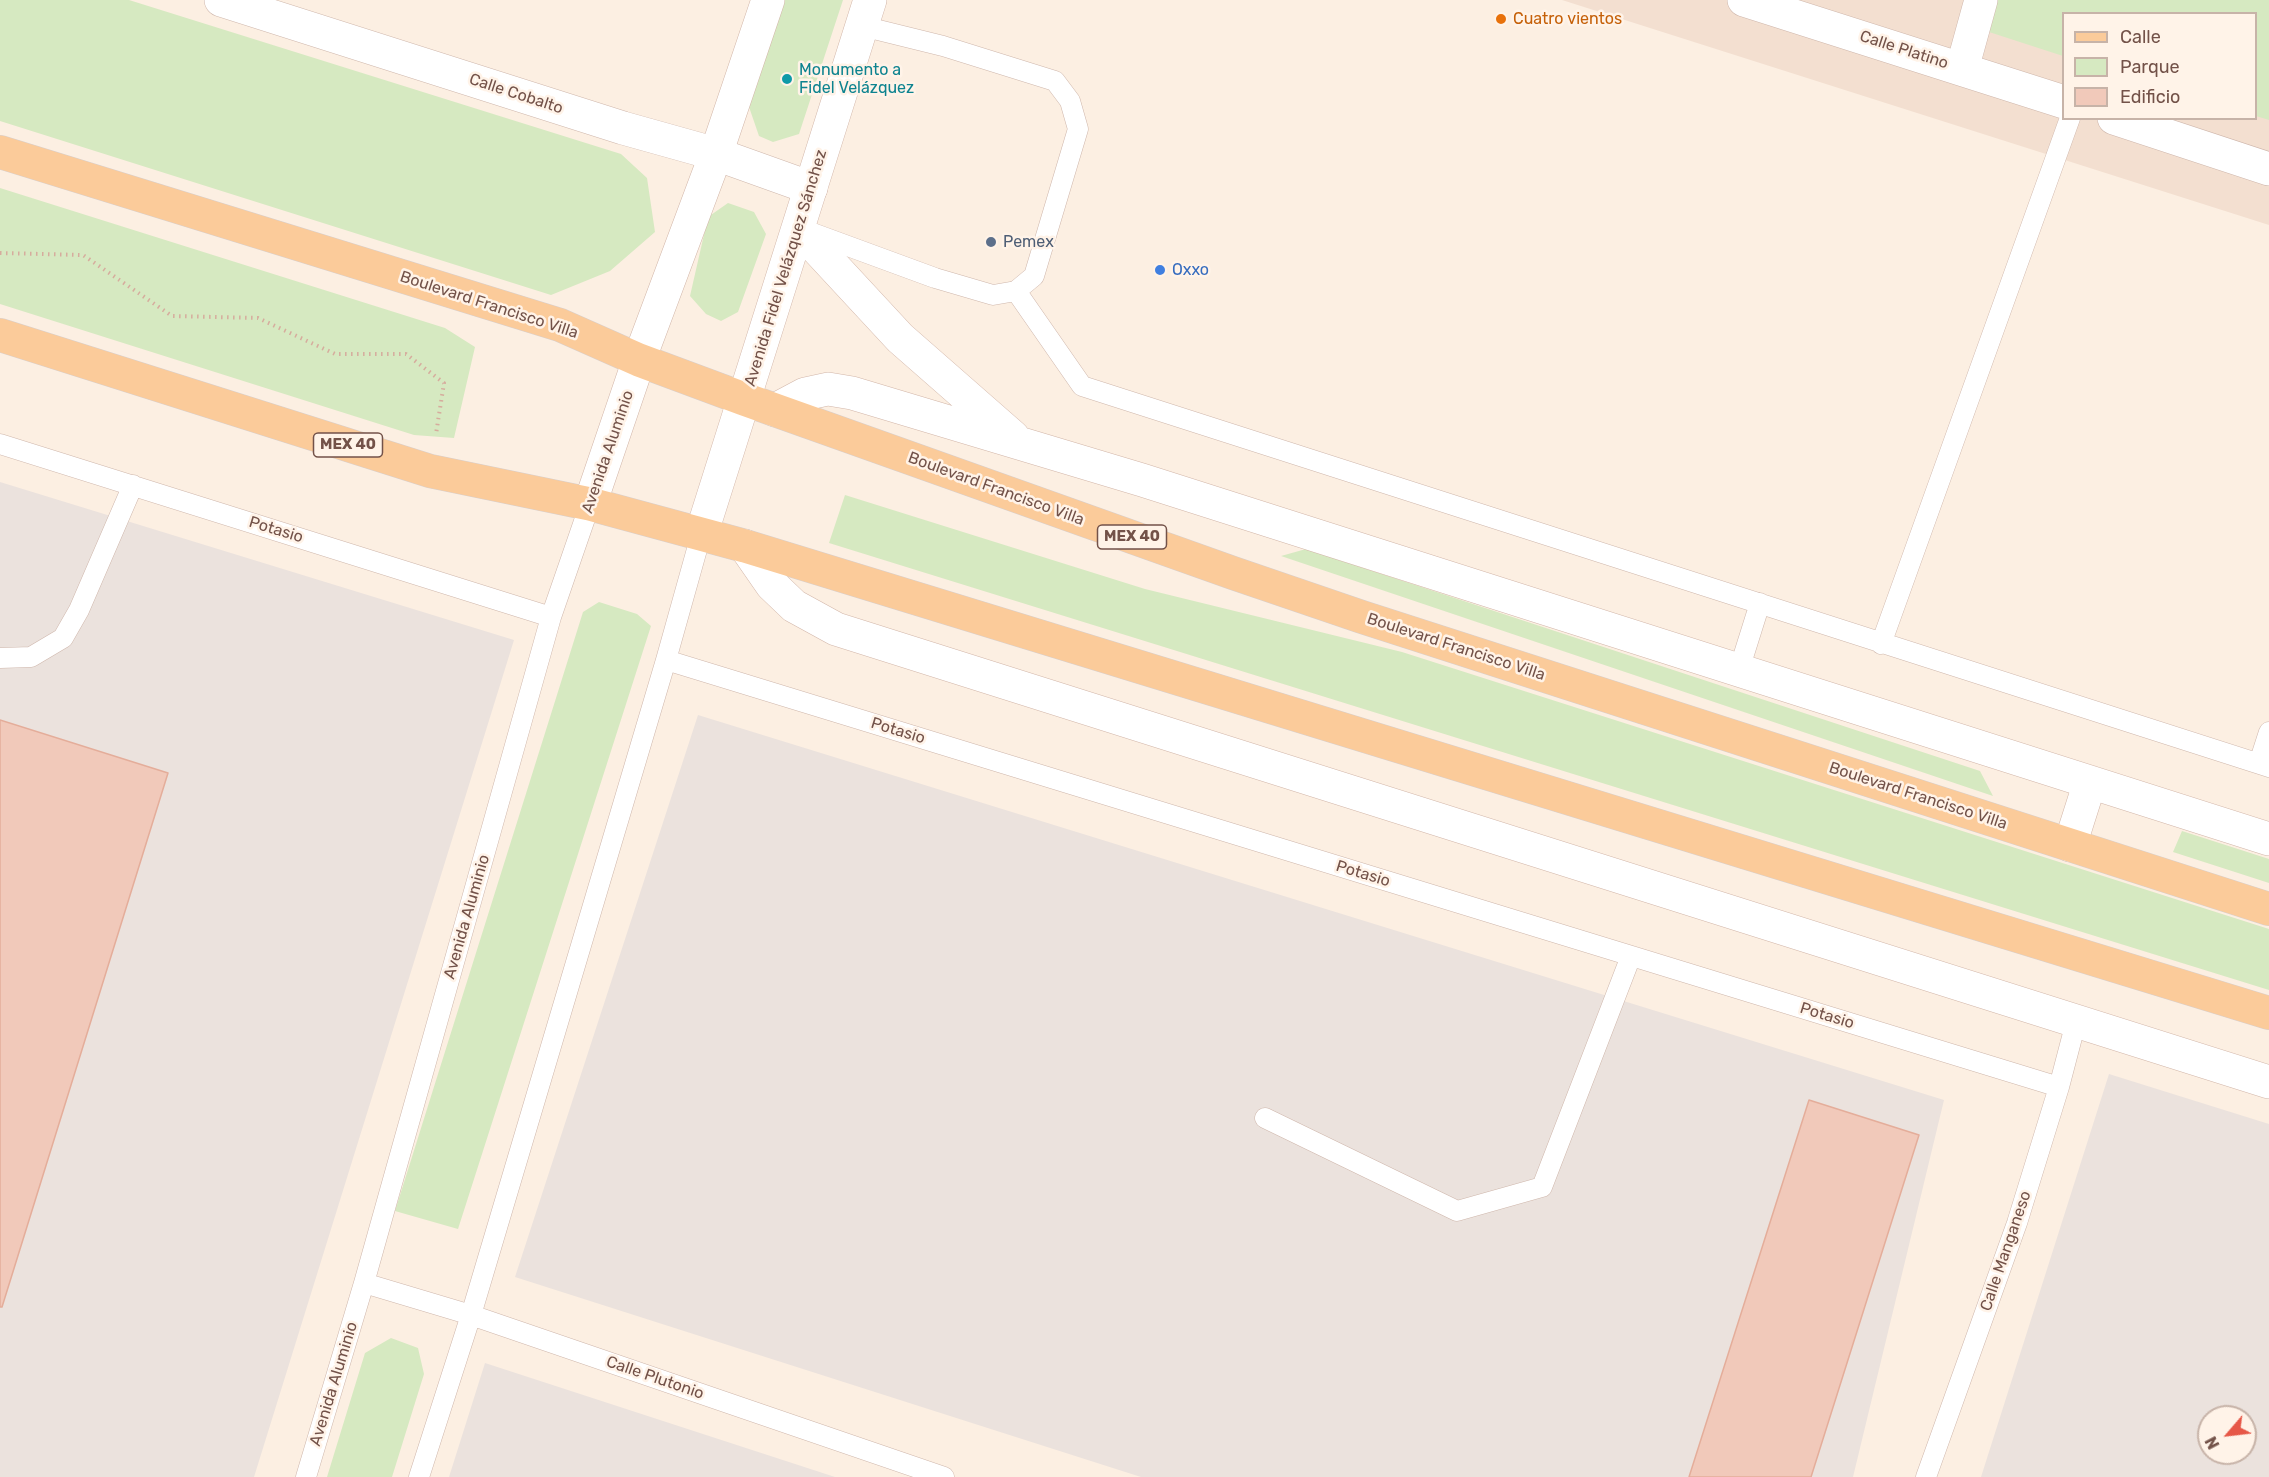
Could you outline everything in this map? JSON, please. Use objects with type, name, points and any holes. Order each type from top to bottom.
[{"type":"main road","name":"Boulevard Francisco Villa","points":[[0,152],[560,325],[639,360],[774,410],[1362,617],[2269,909]]},
{"type":"main road","name":"MEX 40","points":[[0,335],[430,471],[590,504],[745,546],[2269,1013]]},
{"type":"street","name":"Calle Cobalto","points":[[221,0],[612,124],[716,154],[811,188]]},
{"type":"street","points":[[639,360],[716,154],[768,0]]},
{"type":"street","name":"Calle Platino","points":[[1744,0],[2062,101]]},
{"type":"street","points":[[1962,69],[1981,0]]},
{"type":"street","name":"Avenida Fidel Velázquez Sánchez","points":[[701,535],[866,13]]},
{"type":"street","points":[[2120,120],[2269,169]]},
{"type":"street","points":[[798,228],[900,338],[1022,444]]},
{"type":"street","name":"Avenida Aluminio","points":[[590,504],[639,360]]},
{"type":"street","points":[[774,410],[805,394],[828,389],[852,393],[1142,480],[2269,839]]},
{"type":"street","points":[[745,546],[772,585],[794,606],[836,630],[2269,1082]]},
{"type":"street","points":[[2070,845],[2090,782]]},
{"type":"lane","points":[[798,228],[934,278],[993,295],[1016,291],[1034,276],[1078,129],[1070,101],[1055,81],[943,46],[866,13]]},
{"type":"lane","points":[[1881,644],[2069,120]]},
{"type":"lane","points":[[1016,291],[1082,386],[2264,765],[2269,732]]},
{"type":"lane","name":"Potasio","points":[[0,444],[551,617]]},
{"type":"lane","points":[[0,658],[31,657],[63,638],[79,610],[133,486]]},
{"type":"lane","name":"Avenida Aluminio","points":[[306,1477],[364,1283],[551,617],[590,504]]},
{"type":"lane","points":[[419,1477],[471,1315],[701,535]]},
{"type":"lane","points":[[1739,670],[1760,603]]},
{"type":"lane","name":"Potasio","points":[[666,660],[2059,1087]]},
{"type":"lane","points":[[1265,1118],[1457,1211],[1542,1186],[1631,956]]},
{"type":"lane","name":"Calle Manganeso","points":[[1926,1477],[2017,1223],[2059,1087],[2076,1022]]},
{"type":"lane","name":"Calle Plutonio","points":[[364,1283],[471,1315],[944,1477]]},
{"type":"path","points":[[0,253],[82,255],[172,316],[258,318],[335,354],[406,354],[444,383],[430,471]]},
{"type":"shaded area","points":[[1562,0],[2269,0],[2269,225]]},
{"type":"shaded area","points":[[0,482],[514,640],[254,1477],[0,1477]]},
{"type":"shaded area","points":[[698,715],[1944,1100],[1853,1477],[1141,1477],[515,1277]]},
{"type":"shaded area","points":[[2109,1074],[2269,1124],[2269,1477],[1981,1477]]},
{"type":"shaded area","points":[[485,1363],[835,1477],[449,1477]]},
{"type":"green space","points":[[0,0],[129,0],[621,154],[647,178],[655,232],[610,271],[551,295],[0,121]]},
{"type":"green space","points":[[782,0],[843,0],[799,134],[773,142],[759,136],[748,104]]},
{"type":"green space","points":[[1995,0],[2269,0],[2269,120],[2257,116],[2257,12],[2062,12],[2062,56],[1986,31]]},
{"type":"green space","points":[[0,188],[445,328],[475,347],[454,438],[414,435],[0,304]]},
{"type":"green space","points":[[728,203],[754,212],[766,234],[738,312],[721,321],[706,314],[690,296],[708,217]]},
{"type":"green space","points":[[845,495],[1145,589],[1402,652],[2269,929],[2269,990],[829,543]]},
{"type":"green space","points":[[1306,549],[1980,771],[1993,796],[1281,556]]},
{"type":"green space","points":[[599,602],[637,614],[651,626],[458,1229],[395,1211],[583,612]]},
{"type":"green space","points":[[2182,831],[2269,859],[2269,883],[2173,852]]},
{"type":"green space","points":[[391,1338],[418,1348],[424,1374],[392,1477],[327,1477],[365,1353]]},
{"type":"building","points":[[0,720],[168,773],[2,1307],[0,1307]]},
{"type":"building","points":[[1809,1100],[1919,1135],[1811,1477],[1689,1477]]},
{"type":"place","name":"Cuatro vientos","points":[[1501,19]]},
{"type":"place","name":"Monumento a Fidel Velázquez","points":[[787,79]]},
{"type":"place","name":"Pemex","points":[[991,242]]},
{"type":"place","name":"Oxxo","points":[[1160,270]]}]
